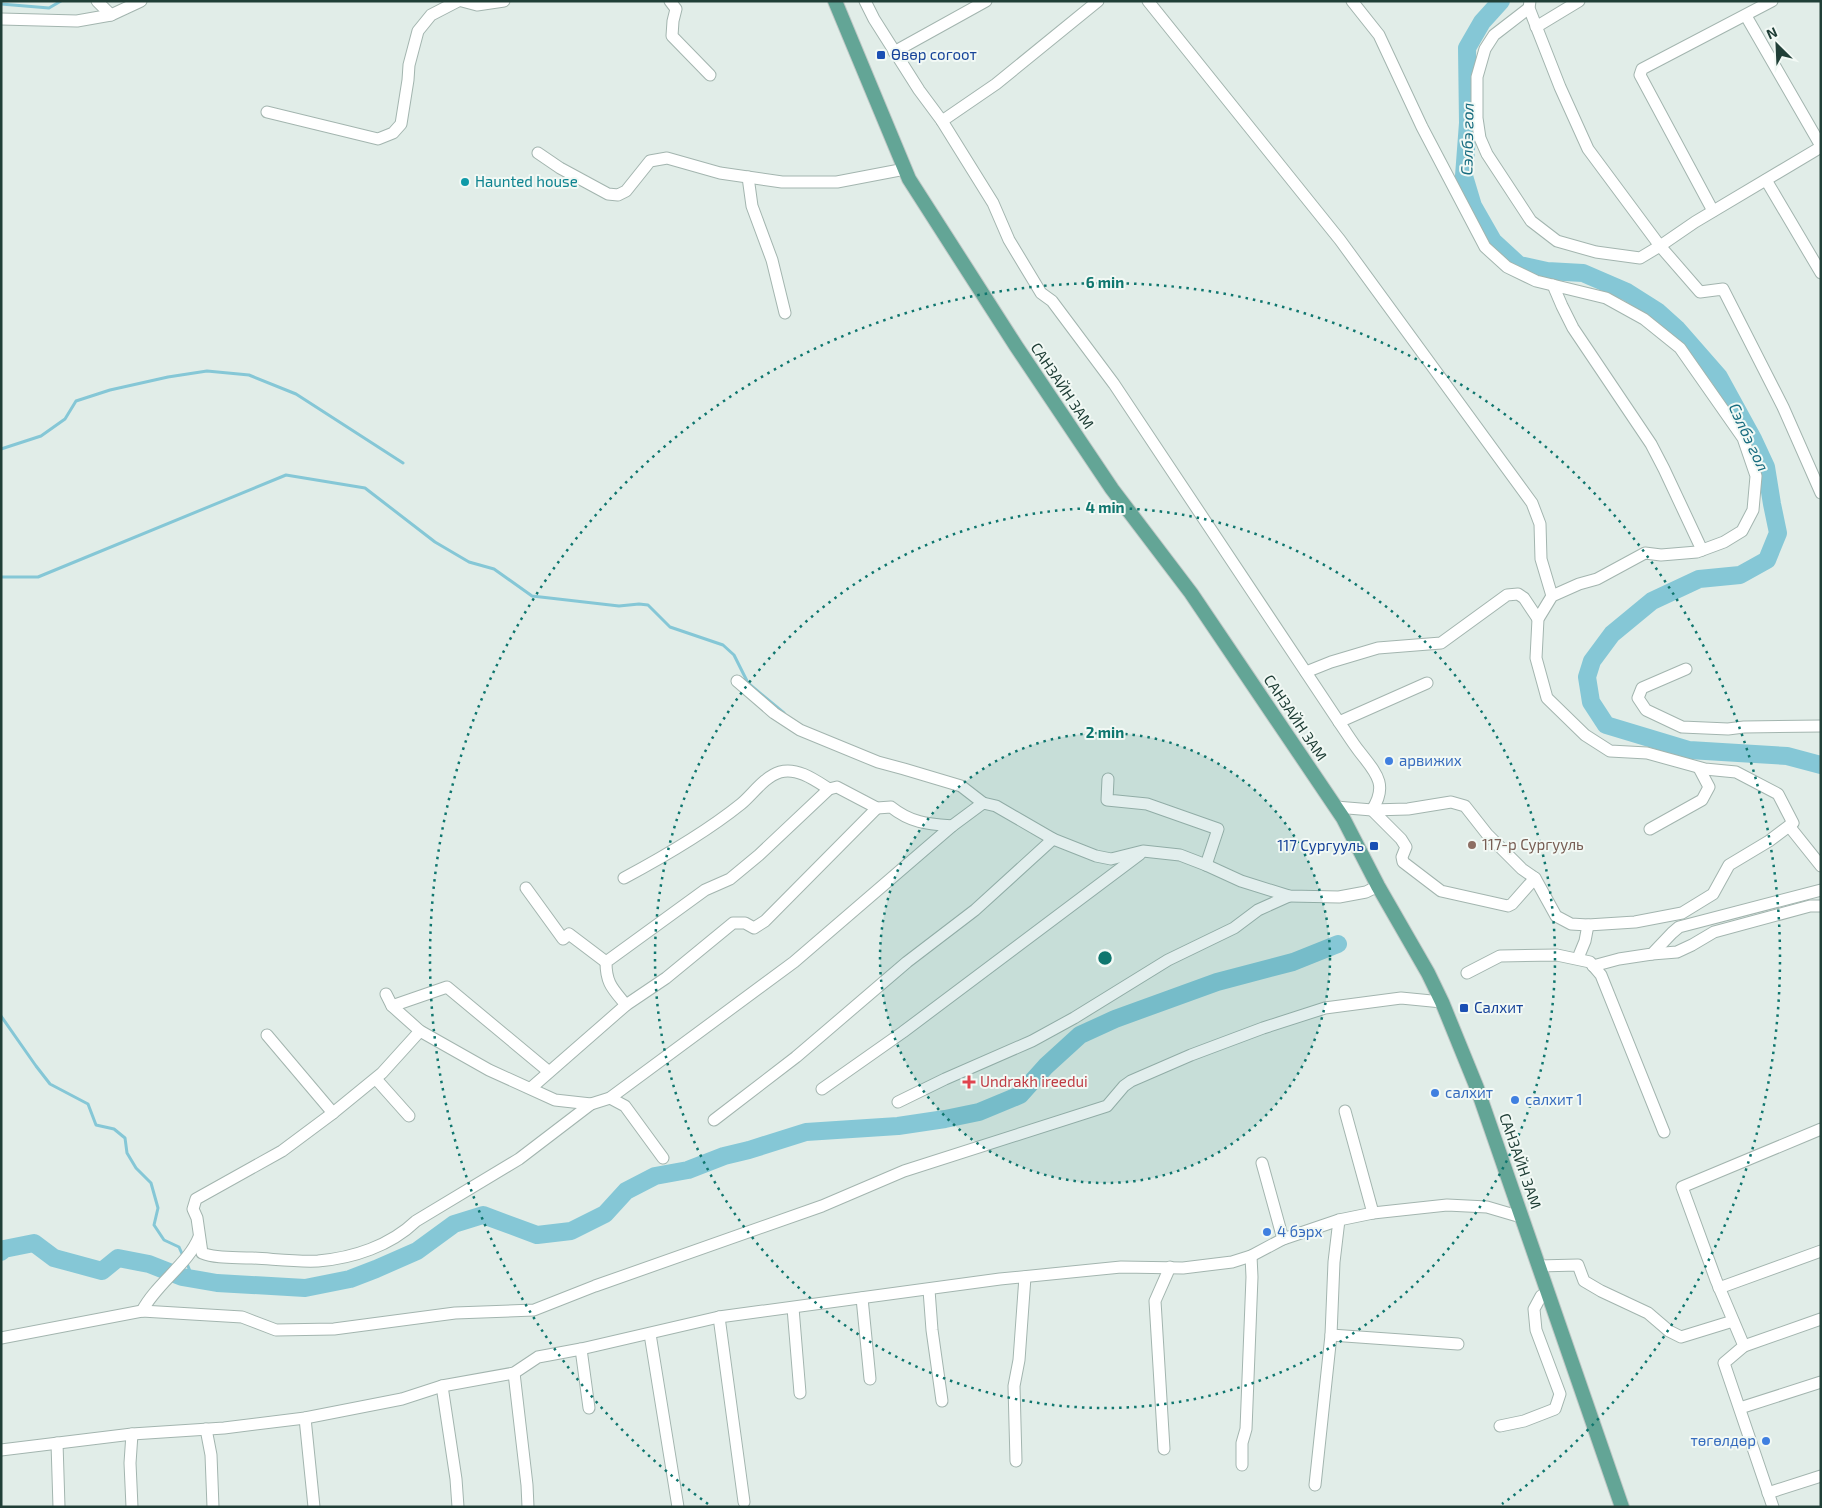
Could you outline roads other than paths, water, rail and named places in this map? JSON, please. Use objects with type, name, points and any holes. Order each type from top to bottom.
[{"type":"main road","name":"САНЗАЙН ЗАМ","points":[[835,1],[909,178],[1016,346],[1112,489],[1191,593],[1336,807],[1378,886],[1428,973],[1442,1002],[1477,1088],[1622,1507]]},
{"type":"street","points":[[97,1],[111,15]]},
{"type":"street","points":[[1,18],[78,21],[111,15],[141,1]]},
{"type":"street","points":[[267,112],[378,139],[393,134],[401,124],[409,66],[418,31],[431,15],[458,1]]},
{"type":"street","points":[[462,1],[477,5],[504,1]]},
{"type":"street","points":[[670,1],[676,9],[672,36],[710,75]]},
{"type":"street","points":[[865,1],[894,52],[942,121],[993,203],[1009,240],[1041,293],[1052,300],[1114,384],[1339,722],[1376,771],[1380,789],[1378,800],[1372,810]]},
{"type":"street","points":[[894,52],[986,1]]},
{"type":"street","points":[[942,121],[996,84],[1098,1]]},
{"type":"street","points":[[1148,1],[1340,240],[1532,503],[1540,524],[1542,559],[1552,596]]},
{"type":"street","points":[[1336,807],[1372,810],[1408,809],[1451,802],[1465,806],[1487,834],[1522,869],[1535,878],[1556,916],[1570,924],[1588,925],[1636,922],[1682,913],[1712,894],[1729,865],[1769,841],[1793,823],[1778,794],[1736,772],[1699,768],[1646,753],[1610,751],[1585,735],[1547,698],[1536,658],[1538,619],[1552,596],[1579,584],[1597,579],[1645,553],[1661,555],[1697,552],[1724,542],[1742,531],[1752,510],[1756,476],[1743,438],[1680,348],[1644,320],[1606,298],[1536,281],[1507,266],[1485,247],[1422,127],[1379,35],[1352,1]]},
{"type":"street","points":[[1536,27],[1579,1]]},
{"type":"street","points":[[1713,211],[1640,75],[1642,69],[1772,1]]},
{"type":"street","points":[[1746,16],[1821,146],[1713,211],[1660,246],[1640,258],[1596,252],[1557,242],[1531,221],[1487,154],[1480,138],[1477,118],[1477,77],[1485,49],[1494,35],[1529,5],[1560,87],[1588,149],[1660,246],[1700,292],[1723,289],[1783,407],[1821,493]]},
{"type":"street","points":[[538,153],[560,168],[608,194],[618,195],[626,191],[650,162],[667,158],[720,173],[782,182],[836,182],[905,169]]},
{"type":"street","points":[[748,177],[752,206],[772,260],[786,313]]},
{"type":"street","points":[[1766,180],[1821,273]]},
{"type":"street","points":[[1553,285],[1573,328],[1651,444],[1702,550]]},
{"type":"street","points":[[1306,672],[1331,662],[1378,648],[1441,643],[1507,595],[1518,594],[1524,598],[1538,619]]},
{"type":"street","points":[[1686,669],[1642,688],[1638,698],[1646,710],[1682,727],[1728,729],[1821,726]]},
{"type":"street","points":[[737,681],[774,713],[800,730],[878,762],[961,786],[983,803],[996,806],[1053,839],[1096,856],[1111,859],[1143,851],[1180,855],[1241,881],[1289,896],[1339,897],[1366,892],[1378,886]]},
{"type":"street","points":[[1339,722],[1427,683]]},
{"type":"street","points":[[1650,829],[1702,800],[1709,787],[1699,768]]},
{"type":"street","points":[[624,878],[681,847],[741,803],[770,777],[779,772],[786,771],[808,776],[829,789]]},
{"type":"street","points":[[1108,779],[1107,800],[1147,804],[1218,829],[1206,865]]},
{"type":"street","points":[[606,962],[705,890],[730,879],[759,855],[829,789],[837,787],[877,808],[891,807],[923,824],[952,826]]},
{"type":"street","points":[[420,1031],[414,1040],[376,1079],[333,1113],[282,1151],[196,1199],[193,1209],[197,1218],[202,1253],[208,1255],[318,1261],[365,1253],[406,1231],[416,1221],[519,1159],[591,1104],[610,1098],[794,962],[952,826],[983,803]]},
{"type":"street","points":[[530,1088],[626,1005],[666,978],[733,923],[745,923],[754,928],[759,926],[877,808]]},
{"type":"street","points":[[1372,810],[1406,847],[1402,857],[1403,862],[1442,891],[1508,906],[1535,878]]},
{"type":"street","points":[[1789,826],[1821,866]]},
{"type":"street","points":[[714,1120],[796,1057],[907,962],[975,910],[1053,839]]},
{"type":"street","points":[[822,1089],[903,1032],[1143,851]]},
{"type":"street","points":[[526,888],[563,939],[570,934],[606,962]]},
{"type":"street","points":[[1652,954],[1679,927],[1821,890]]},
{"type":"street","points":[[898,1102],[1032,1040],[1074,1018],[1168,960],[1234,928],[1258,910],[1289,896]]},
{"type":"street","points":[[1594,966],[1619,959],[1677,952],[1692,946],[1714,932],[1810,906],[1821,906]]},
{"type":"street","points":[[1578,958],[1585,941],[1588,925]]},
{"type":"street","points":[[1467,973],[1500,956],[1557,955],[1590,962],[1601,975],[1664,1132]]},
{"type":"street","points":[[606,962],[608,981],[626,1005]]},
{"type":"street","points":[[392,1006],[447,987],[548,1071]]},
{"type":"street","points":[[386,994],[392,1006],[420,1031],[489,1070],[555,1100],[591,1104]]},
{"type":"street","points":[[1,1338],[142,1311],[242,1317],[276,1330],[334,1329],[455,1312],[534,1310],[595,1286],[822,1206],[904,1171],[1107,1106],[1128,1082],[1191,1055],[1263,1028],[1325,1008],[1401,998],[1442,1002]]},
{"type":"street","points":[[267,1035],[333,1113]]},
{"type":"street","points":[[376,1079],[408,1116]]},
{"type":"street","points":[[610,1098],[625,1106],[663,1158]]},
{"type":"street","points":[[1345,1111],[1373,1213]]},
{"type":"street","points":[[1744,1346],[1719,1288],[1682,1186],[1821,1129]]},
{"type":"street","points":[[1262,1163],[1283,1239]]},
{"type":"street","points":[[1,1450],[132,1434],[206,1429],[305,1418],[402,1399],[442,1386],[514,1373],[538,1357],[650,1334],[720,1317],[1025,1277],[1121,1267],[1183,1268],[1232,1262],[1251,1256],[1283,1239],[1339,1220],[1373,1213],[1448,1204],[1487,1208],[1522,1217]]},
{"type":"street","points":[[1315,1485],[1331,1335],[1333,1272],[1339,1220]]},
{"type":"street","points":[[142,1311],[146,1303],[194,1249],[199,1237]]},
{"type":"street","points":[[1719,1288],[1821,1251]]},
{"type":"street","points":[[1242,1465],[1242,1443],[1246,1429],[1252,1277],[1251,1256]]},
{"type":"street","points":[[1538,1266],[1578,1265],[1584,1281],[1600,1291],[1648,1313],[1669,1331],[1681,1337],[1733,1321]]},
{"type":"street","points":[[1164,1449],[1155,1301],[1170,1267]]},
{"type":"street","points":[[1016,1461],[1014,1386],[1019,1360],[1025,1277]]},
{"type":"street","points":[[929,1290],[932,1330],[942,1401]]},
{"type":"street","points":[[1500,1426],[1555,1409],[1560,1394],[1536,1330],[1534,1309],[1541,1296],[1547,1293]]},
{"type":"street","points":[[862,1298],[870,1379]]},
{"type":"street","points":[[794,1308],[800,1393]]},
{"type":"street","points":[[720,1317],[744,1502]]},
{"type":"street","points":[[1773,1507],[1724,1362],[1744,1346],[1821,1319]]},
{"type":"street","points":[[650,1334],[678,1507]]},
{"type":"street","points":[[1331,1335],[1458,1344]]},
{"type":"street","points":[[580,1349],[590,1408]]},
{"type":"street","points":[[514,1373],[528,1507]]},
{"type":"street","points":[[1740,1408],[1821,1382]]},
{"type":"street","points":[[442,1386],[456,1480],[458,1507]]},
{"type":"street","points":[[305,1418],[314,1507]]},
{"type":"street","points":[[206,1429],[211,1455],[213,1507]]},
{"type":"street","points":[[132,1434],[130,1463],[132,1507]]},
{"type":"street","points":[[57,1443],[59,1507]]},
{"type":"street","points":[[1768,1493],[1821,1476]]},
{"type":"waterway","points":[[1,4],[49,8],[61,1]]},
{"type":"waterway","name":"Сэлбэ гол","points":[[1501,1],[1482,22],[1467,48],[1468,123],[1464,176],[1473,206],[1493,241],[1519,265],[1547,271],[1583,273],[1627,292],[1657,311],[1677,329],[1719,377],[1753,439],[1766,467],[1778,533],[1767,560],[1740,575],[1699,579],[1652,601],[1612,634],[1592,661],[1587,677],[1591,702],[1606,725],[1689,750],[1787,756],[1821,765]]},
{"type":"waterway","points":[[1,449],[41,436],[65,419],[76,401],[110,390],[168,377],[207,371],[249,375],[296,394],[403,463]]},
{"type":"waterway","points":[[1,577],[38,577],[286,475],[365,488],[435,542],[469,562],[494,569],[532,596],[619,606],[648,605],[670,627],[723,645],[734,655],[748,683],[784,713]]},
{"type":"waterway","points":[[1,1252],[4,1249],[34,1243],[54,1258],[102,1271],[118,1258],[149,1264],[182,1277],[217,1283],[305,1288],[350,1279],[376,1269],[417,1251],[454,1224],[483,1215],[537,1235],[571,1231],[605,1214],[626,1191],[655,1176],[688,1170],[724,1156],[806,1132],[898,1126],[979,1112],[1020,1095],[1046,1066],[1080,1035],[1115,1019],[1217,982],[1293,962],[1338,944]]},
{"type":"waterway","points":[[1,1016],[50,1084],[88,1104],[96,1125],[114,1129],[125,1138],[127,1153],[136,1168],[151,1183],[158,1208],[154,1225],[164,1240],[179,1247],[183,1256]]},
{"type":"waterway","points":[[186,1261],[193,1279]]},
{"type":"place","name":"Өвөр согоот","points":[[881,55]]},
{"type":"place","name":"Haunted house","points":[[465,182]]},
{"type":"place","name":"арвижих","points":[[1389,761]]},
{"type":"place","name":"117-р Сургууль","points":[[1472,845]]},
{"type":"place","name":"117 Сургууль","points":[[1374,846]]},
{"type":"place","name":"Салхит","points":[[1464,1008]]},
{"type":"place","name":"Undrakh ireedui","points":[[969,1082]]},
{"type":"place","name":"салхит","points":[[1435,1093]]},
{"type":"place","name":"салхит 1","points":[[1515,1100]]},
{"type":"place","name":"4 бэрх","points":[[1267,1232]]},
{"type":"place","name":"төгөлдөр","points":[[1766,1441]]}]
